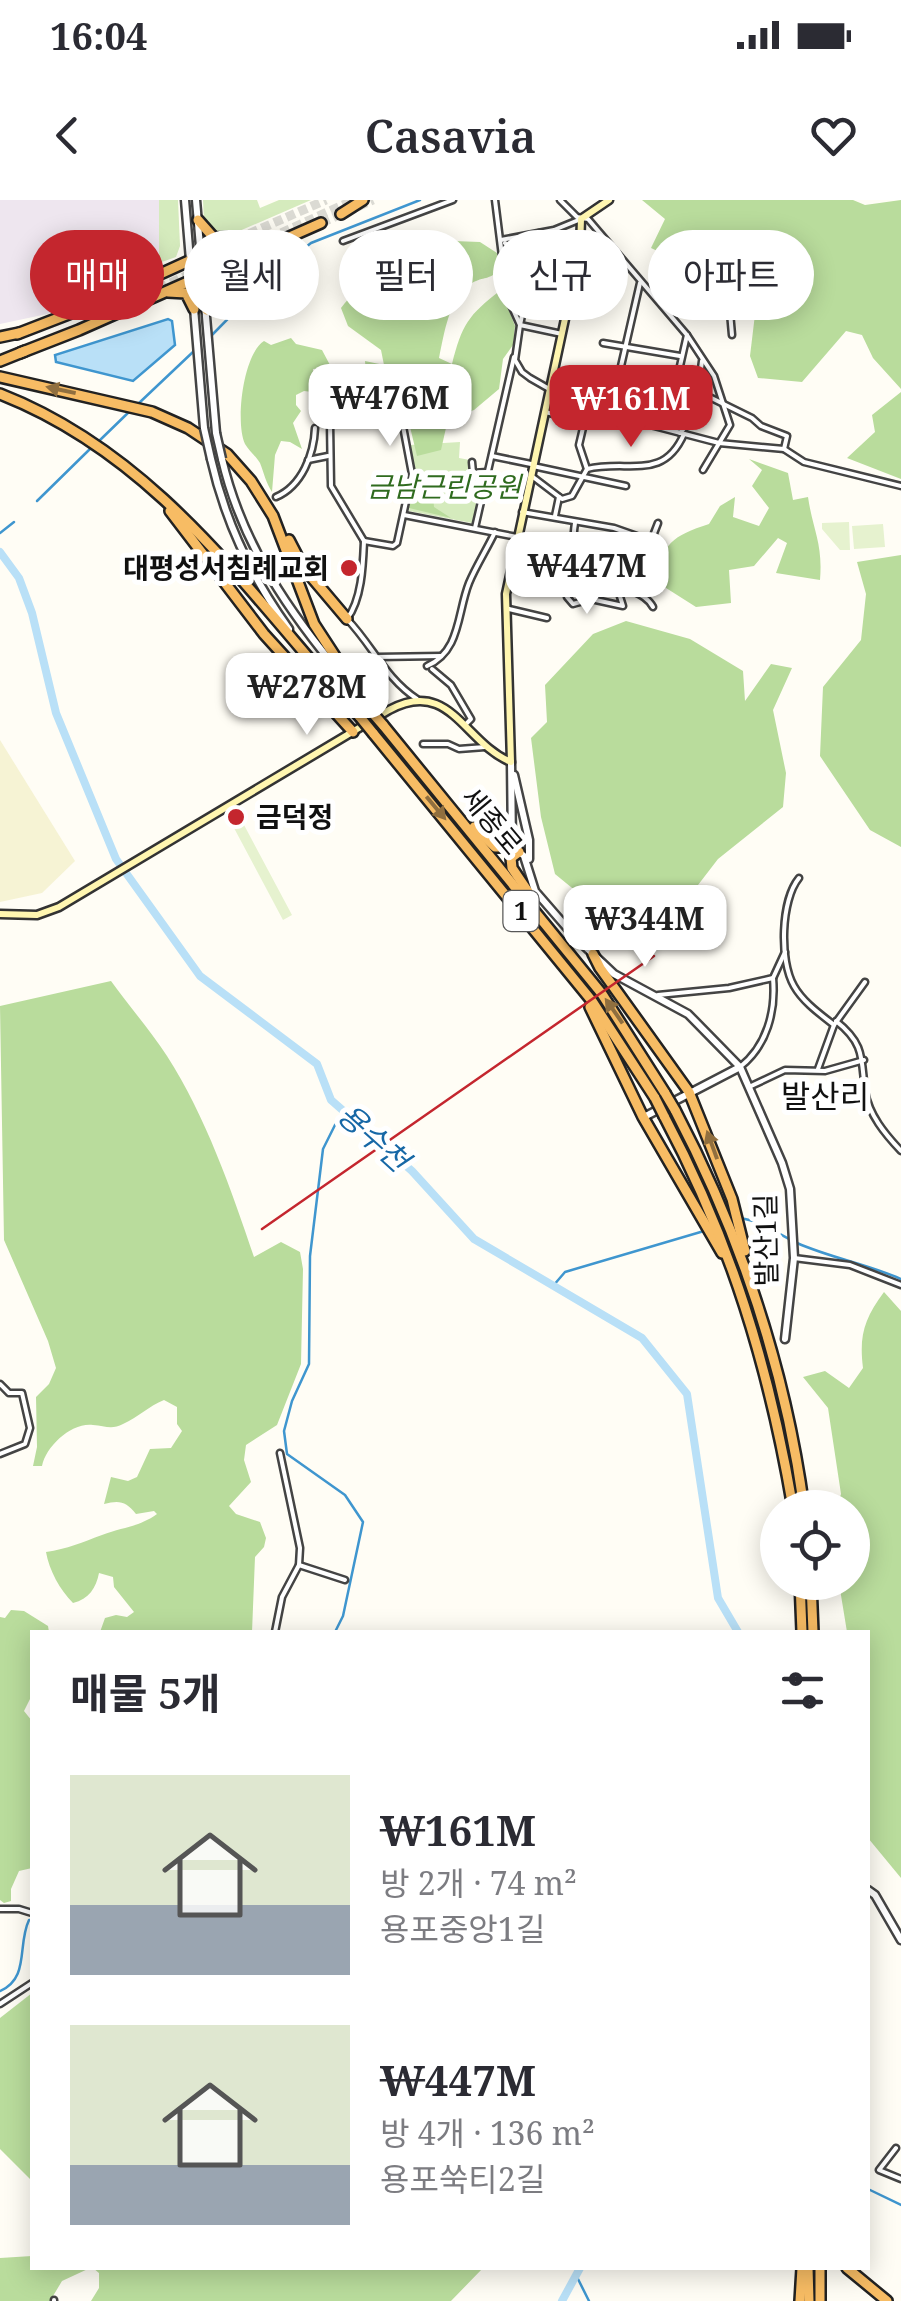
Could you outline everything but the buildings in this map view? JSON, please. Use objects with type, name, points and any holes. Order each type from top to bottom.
[{"type":"highway","points":[[341,214],[362,200]]},
{"type":"highway","points":[[198,220],[207,230]]},
{"type":"highway","points":[[305,230],[321,223]]},
{"type":"highway","points":[[0,337],[60,320]]},
{"type":"highway","points":[[0,361],[89,320]]},
{"type":"highway","name":"세종로","points":[[0,377],[152,412],[188,428],[227,454],[261,495],[284,543],[314,624],[370,710],[612,1008],[666,1093],[737,1234],[784,1395],[801,1490]]},
{"type":"highway","name":"세종로","points":[[0,394],[43,412],[110,453],[199,532],[374,733],[578,983],[655,1098],[747,1305],[772,1394],[790,1490]]},
{"type":"highway","points":[[122,462],[173,514],[264,634],[353,732]]},
{"type":"highway","points":[[261,495],[303,567],[347,618]]},
{"type":"highway","points":[[430,782],[490,844],[499,848],[512,840]]},
{"type":"highway","points":[[522,851],[511,858],[510,865],[553,932]]},
{"type":"highway","points":[[593,954],[690,1092],[732,1199],[737,1234]]},
{"type":"highway","points":[[578,983],[644,1117],[703,1209]]},
{"type":"highway","points":[[801,1600],[802,1630]]},
{"type":"highway","points":[[812,1600],[813,1630]]},
{"type":"highway","points":[[800,2301],[805,2270]]},
{"type":"highway","points":[[805,2270],[808,2301]]},
{"type":"highway","points":[[820,2270],[820,2301]]},
{"type":"highway","points":[[848,2270],[887,2301]]},
{"type":"main road","points":[[579,230],[581,219],[609,200]]},
{"type":"main road","points":[[511,765],[504,608],[565,320]]},
{"type":"main road","points":[[0,914],[47,912],[402,703],[417,699],[432,702],[511,765]]},
{"type":"street","points":[[185,200],[187,230]]},
{"type":"street","points":[[196,200],[199,230]]},
{"type":"street","points":[[373,230],[453,200]]},
{"type":"street","points":[[495,200],[500,230]]},
{"type":"street","points":[[560,200],[581,219]]},
{"type":"street","points":[[548,230],[581,219],[588,220],[597,230]]},
{"type":"street","points":[[628,268],[648,291]]},
{"type":"street","points":[[611,412],[640,283]]},
{"type":"street","points":[[195,320],[204,428],[229,523],[259,582],[340,694]]},
{"type":"street","points":[[208,320],[216,432],[240,520],[269,578],[316,644],[364,700]]},
{"type":"street","points":[[518,320],[520,324]]},
{"type":"street","points":[[476,528],[521,320]]},
{"type":"street","points":[[675,320],[714,376],[730,425],[703,470]]},
{"type":"street","points":[[731,320],[732,334]]},
{"type":"street","points":[[520,324],[562,334]]},
{"type":"street","points":[[666,429],[687,335]]},
{"type":"street","points":[[603,343],[680,356]]},
{"type":"street","points":[[515,353],[522,372],[588,405],[720,443],[784,449],[804,462],[901,486]]},
{"type":"street","points":[[691,387],[700,376],[703,358]]},
{"type":"street","points":[[530,475],[559,496],[572,496],[585,477],[587,469],[579,445],[595,378],[691,387],[761,426],[782,432],[786,436],[784,449]]},
{"type":"street","points":[[571,399],[574,381]]},
{"type":"street","points":[[364,541],[393,546],[397,543],[412,474],[395,384]]},
{"type":"street","points":[[338,392],[330,423],[333,491],[364,541],[360,581],[347,618],[386,673],[417,699]]},
{"type":"street","points":[[545,412],[584,421]]},
{"type":"street","points":[[587,469],[612,464],[636,468],[667,459],[687,422]]},
{"type":"street","points":[[276,497],[307,468],[315,428]]},
{"type":"street","points":[[308,460],[330,455]]},
{"type":"street","points":[[492,456],[626,486]]},
{"type":"street","points":[[472,462],[473,473],[488,472]]},
{"type":"street","points":[[554,518],[559,496]]},
{"type":"street","points":[[522,512],[614,528],[650,541],[658,523]]},
{"type":"street","points":[[403,514],[517,537]]},
{"type":"street","points":[[575,523],[569,602],[591,598],[623,606],[618,582],[631,535]]},
{"type":"street","points":[[465,725],[471,719],[451,686],[430,668],[446,654],[459,624],[468,584],[495,532]]},
{"type":"street","points":[[570,554],[598,565],[647,598],[653,607]]},
{"type":"street","points":[[512,561],[535,570]]},
{"type":"street","points":[[508,578],[539,582]]},
{"type":"street","points":[[504,608],[547,618]]},
{"type":"street","points":[[377,657],[441,656]]},
{"type":"street","points":[[423,744],[448,744],[459,750],[485,747]]},
{"type":"street","points":[[511,765],[528,837],[522,851],[512,840],[511,765]]},
{"type":"street","points":[[512,840],[519,834],[528,837]]},
{"type":"street","name":"발산1길","points":[[522,851],[530,880],[544,904],[593,954],[614,974],[688,1014],[740,1066],[786,1175],[794,1258],[785,1339]]},
{"type":"street","points":[[799,878],[785,907],[786,948],[794,986],[855,1042],[864,1060],[865,1090],[873,1113],[884,1134],[901,1151]]},
{"type":"street","points":[[644,1117],[740,1066],[760,1044],[775,1003],[773,978],[786,948]]},
{"type":"street","points":[[657,995],[729,988],[773,978]]},
{"type":"street","points":[[817,1071],[835,1023],[865,982]]},
{"type":"street","points":[[749,1087],[785,1070],[817,1071],[864,1060]]},
{"type":"street","points":[[794,1258],[840,1262],[901,1285]]},
{"type":"street","points":[[0,1384],[9,1393],[22,1393],[30,1433],[26,1444],[0,1454]]},
{"type":"street","points":[[275,1630],[282,1597],[298,1565],[300,1542],[280,1453]]},
{"type":"street","points":[[298,1565],[345,1580]]},
{"type":"street","points":[[870,1891],[901,1940]]},
{"type":"street","points":[[0,1910],[19,1908],[30,1912]]},
{"type":"street","points":[[0,2004],[30,1984]]},
{"type":"street","points":[[896,2148],[879,2170],[901,2179]]},
{"type":"shaded area","points":[[0,200],[159,200],[159,230],[30,230],[30,318],[0,324]]},
{"type":"shaded area","points":[[0,740],[75,861],[42,893],[0,902]]},
{"type":"green space","points":[[159,200],[178,200],[180,246],[176,257],[164,261],[164,230],[159,230]]},
{"type":"green space","points":[[203,200],[257,200],[260,208],[279,200],[311,200],[242,230],[211,230],[204,222]]},
{"type":"green space","points":[[642,200],[853,200],[865,205],[901,200],[901,389],[873,358],[862,335],[846,331],[802,382],[758,378],[750,356],[754,320],[814,320],[814,230],[660,230],[665,219]]},
{"type":"green space","points":[[473,242],[493,250],[493,275],[473,283]]},
{"type":"green space","points":[[493,297],[493,320],[513,320],[515,326],[513,345],[503,359],[499,389],[474,410],[448,419],[441,450],[417,456],[399,381],[384,384],[366,373],[365,361],[384,365],[381,350],[348,326],[346,320],[448,320],[439,358],[452,364],[468,322]]},
{"type":"green space","points":[[291,338],[296,344],[322,350],[331,367],[313,369],[312,392],[296,395],[301,411],[293,423],[302,449],[281,441],[275,455],[272,492],[242,434],[243,390],[257,348],[264,341],[271,345]]},
{"type":"green space","points":[[901,392],[901,479],[847,458],[875,432],[872,415]]},
{"type":"green space","name":"금남근린공원","points":[[460,442],[459,458],[470,460],[471,474],[484,475],[472,523],[409,511],[415,480],[410,445]]},
{"type":"green space","points":[[749,459],[788,473],[793,500],[808,497],[819,546],[820,580],[776,573],[787,543],[778,538],[754,566],[729,570],[731,603],[696,607],[655,581],[662,558],[678,537],[709,524],[720,506],[735,497],[733,517],[759,526],[769,508],[752,486],[762,470]]},
{"type":"green space","points":[[416,469],[432,484],[434,507],[451,518],[409,508]]},
{"type":"green space","points":[[849,522],[850,550],[840,550],[822,529],[822,523]]},
{"type":"green space","points":[[883,524],[885,547],[854,549],[852,526]]},
{"type":"green space","points":[[901,555],[901,847],[870,830],[820,756],[823,687],[861,640],[866,594],[857,562]]},
{"type":"green space","points":[[626,621],[690,639],[743,671],[745,701],[771,664],[792,668],[773,710],[786,773],[783,807],[718,859],[688,898],[610,919],[555,874],[541,817],[531,738],[547,722],[545,685],[593,634]]},
{"type":"green space","points":[[243,823],[292,915],[283,920],[234,828]]},
{"type":"green space","points":[[111,981],[167,1056],[194,1104],[254,1257],[281,1242],[300,1252],[301,1364],[277,1425],[246,1445],[244,1460],[251,1482],[229,1506],[236,1514],[260,1522],[266,1538],[255,1557],[252,1630],[101,1630],[105,1618],[127,1617],[134,1612],[114,1587],[113,1577],[99,1573],[91,1592],[73,1603],[50,1566],[46,1552],[157,1514],[136,1514],[122,1503],[104,1504],[111,1477],[128,1481],[137,1477],[150,1449],[171,1448],[182,1431],[177,1424],[177,1407],[164,1400],[119,1426],[85,1425],[69,1431],[49,1451],[42,1466],[33,1466],[37,1447],[36,1397],[49,1384],[56,1368],[4,1240],[0,1006]]},
{"type":"green space","points":[[884,1292],[901,1311],[901,1878],[870,1840],[870,1630],[847,1630],[842,1600],[870,1600],[870,1490],[840,1490],[828,1408],[803,1377],[825,1371],[849,1388],[863,1368],[864,1328]]},
{"type":"green space","points":[[11,1610],[24,1611],[49,1630],[30,1630],[30,1699],[24,1711],[30,1718],[30,1868],[19,1871],[11,1889],[11,1901],[4,1903],[0,1900],[0,1617],[5,1618]]},
{"type":"green space","points":[[30,1995],[30,2179],[0,2149],[0,2018]]},
{"type":"green space","points":[[30,2256],[30,2270],[86,2270],[62,2281],[50,2301],[0,2301],[0,2258]]},
{"type":"green space","points":[[95,2270],[481,2270],[451,2301],[91,2301],[99,2288]]},
{"type":"water","points":[[168,319],[172,321],[175,345],[133,381],[56,362],[55,355]]},
{"type":"waterway","points":[[211,336],[273,273],[311,243],[420,200]]},
{"type":"waterway","points":[[138,404],[194,351]]},
{"type":"waterway","points":[[98,442],[132,409]]},
{"type":"waterway","points":[[37,501],[92,447]]},
{"type":"waterway","points":[[0,533],[14,522]]},
{"type":"waterway","name":"용수천","points":[[0,552],[19,578],[32,613],[56,713],[116,859],[200,976],[317,1064],[331,1100],[412,1171],[474,1239],[642,1338],[687,1394],[718,1598],[737,1630]]},
{"type":"waterway","points":[[336,1630],[343,1616],[363,1522],[345,1495],[287,1454],[284,1431],[309,1364],[310,1256],[323,1149],[335,1125],[347,1113]]},
{"type":"waterway","points":[[740,1218],[810,1248],[901,1279]]},
{"type":"waterway","points":[[553,1286],[565,1272],[704,1231]]},
{"type":"waterway","points":[[0,1991],[16,1978],[30,1920]]},
{"type":"waterway","points":[[870,2190],[901,2205]]},
{"type":"waterway","name":"용수천","points":[[562,2301],[579,2270]]},
{"type":"waterway","points":[[576,2275],[589,2301]]},
{"type":"tunnel","points":[[258,230],[326,200]]},
{"type":"tunnel","points":[[164,286],[354,200]]},
{"type":"tunnel","points":[[321,223],[373,200]]},
{"type":"railway","points":[[262,1229],[654,956]]},
{"type":"place","name":"대평성서침례교회","points":[[349,568]]},
{"type":"place","name":"금덕정","points":[[236,817]]},
{"type":"district","name":"발산리","points":[[825,1097]]}]
